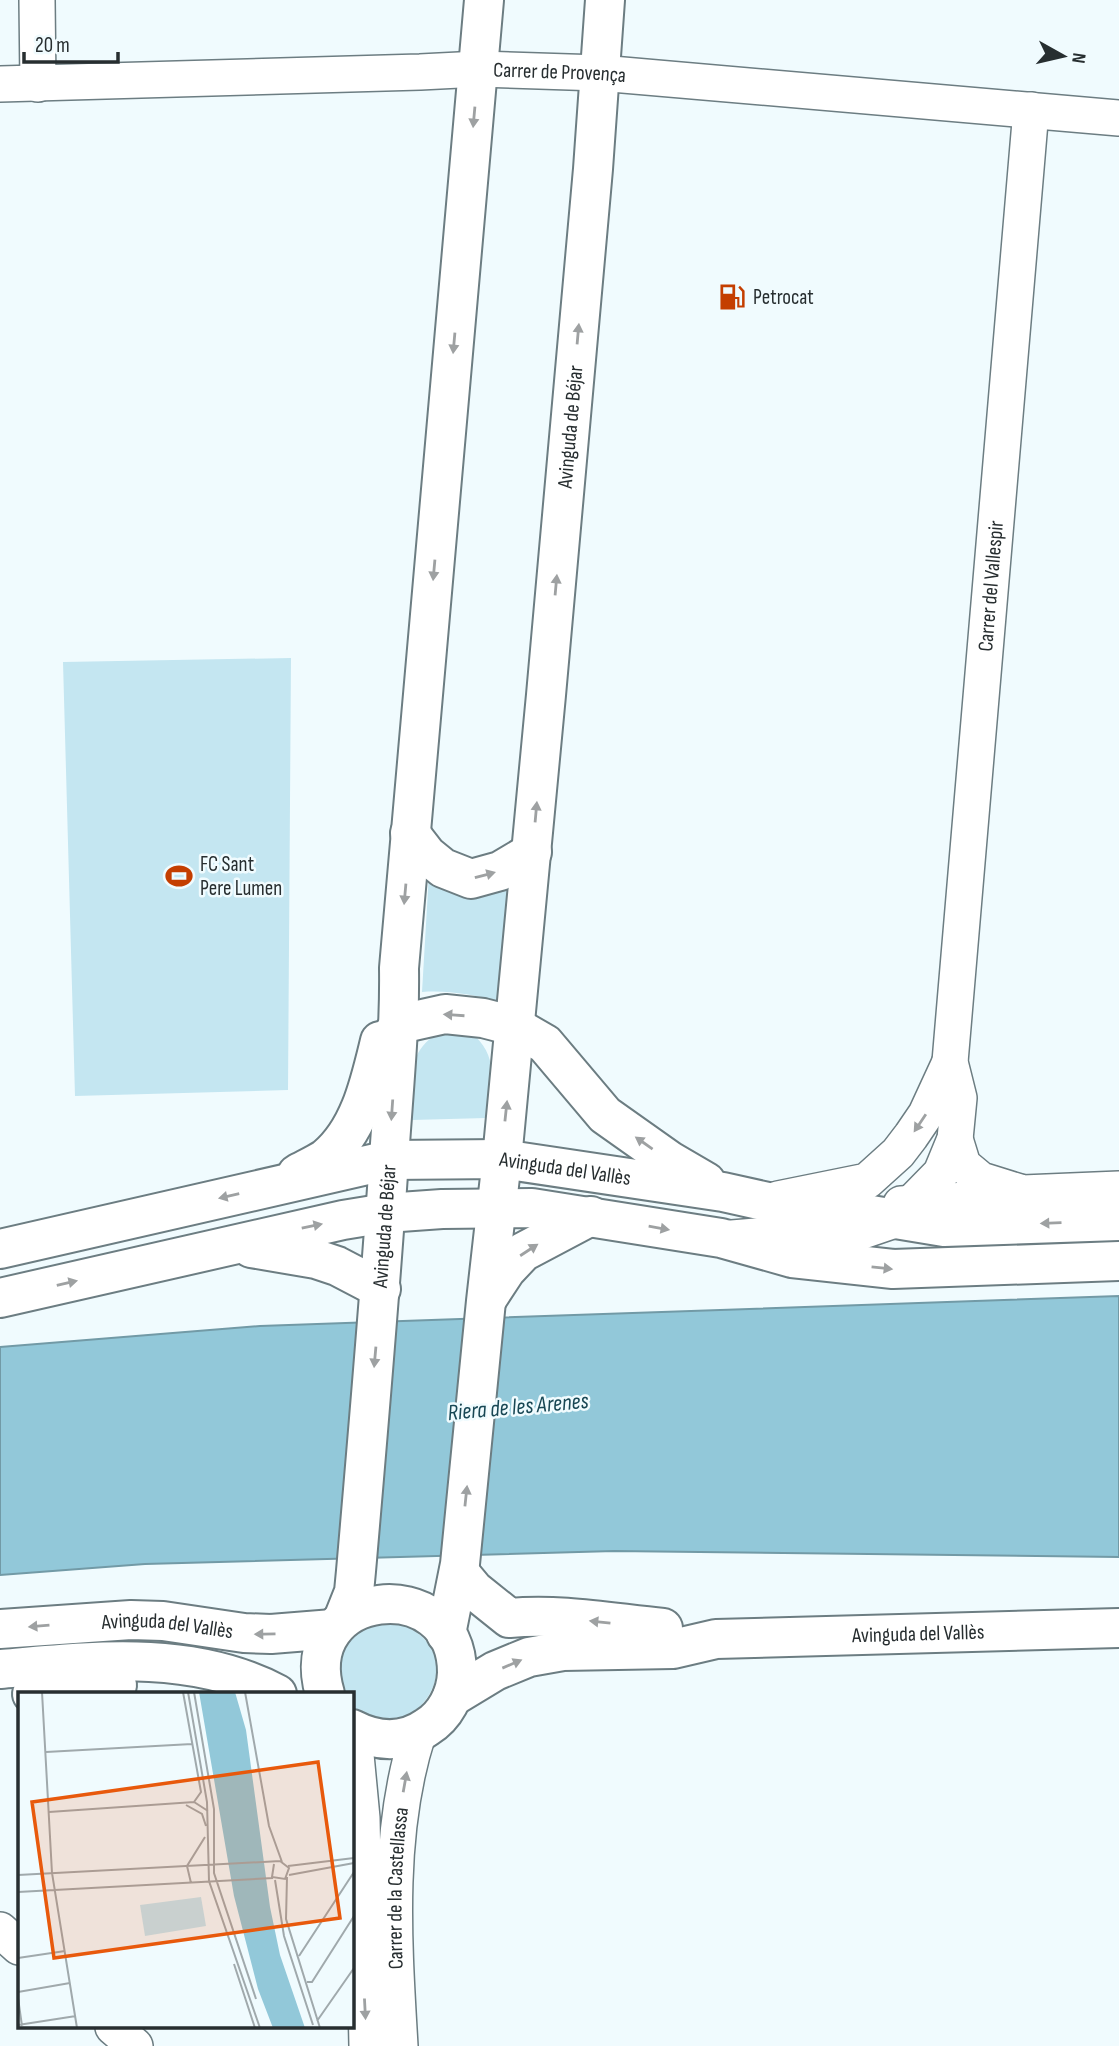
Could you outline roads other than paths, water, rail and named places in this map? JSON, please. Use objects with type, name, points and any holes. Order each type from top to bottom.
[{"type":"main road","name":"Avinguda de Béjar","points":[[324,1692],[321,1680],[321,1660],[354,1592],[356,1571],[381,1289],[400,1024],[399,968],[484,0]]},
{"type":"main road","name":"Avinguda de Béjar","points":[[529,1035],[522,954],[605,0]]},
{"type":"main road","points":[[410,833],[427,855],[443,868],[471,879],[500,871],[532,852]]},
{"type":"main road","name":"Avinguda del Vallès","points":[[279,1184],[325,1158],[349,1133],[366,1094],[376,1061],[399,968]]},
{"type":"main road","points":[[376,1061],[400,1024],[445,1014],[483,1018],[529,1035],[605,1115],[670,1161],[723,1192]]},
{"type":"main road","points":[[354,1730],[383,1740],[418,1734],[438,1718],[452,1697],[457,1681],[457,1665],[449,1639],[459,1568],[485,1301],[502,1159],[529,1035]]},
{"type":"main road","name":"Avinguda del Vallès","points":[[0,1249],[389,1160],[502,1159],[723,1192],[768,1202],[853,1212],[905,1211],[944,1227],[1119,1221]]},
{"type":"main road","name":"Avinguda del Vallès","points":[[0,1298],[307,1227],[386,1213],[496,1207],[532,1208],[592,1216],[721,1238],[792,1258],[892,1269],[1119,1261]]},
{"type":"main road","name":"Avinguda del Vallès","points":[[485,1301],[506,1270],[523,1252],[592,1216]]},
{"type":"main road","name":"Avinguda del Vallès","points":[[231,1245],[288,1252],[316,1259],[337,1266],[381,1289]]},
{"type":"main road","points":[[459,1568],[474,1590],[509,1618]]},
{"type":"main road","name":"Avinguda del Vallès","points":[[0,1629],[131,1620],[163,1621],[244,1633],[271,1634],[339,1623],[375,1604],[396,1603],[416,1608],[433,1619],[449,1639],[509,1618],[530,1616],[655,1627],[716,1639]]},
{"type":"main road","name":"Avinguda del Vallès","points":[[452,1697],[495,1671],[529,1657],[563,1651],[673,1649],[716,1639],[1119,1628]]},
{"type":"main road","name":"Avinguda del Vallès","points":[[0,1669],[137,1661],[182,1664],[226,1673],[273,1692]]},
{"type":"main road","name":"Avinguda del Vallès","points":[[49,1692],[145,1681],[182,1664]]},
{"type":"main road","points":[[0,1697],[18,1695]]},
{"type":"street","points":[[37,0],[38,83]]},
{"type":"street","name":"Carrer de Provença","points":[[0,84],[479,69],[600,73],[1119,118]]},
{"type":"street","name":"Carrer del Vallespir","points":[[950,1062],[1031,110]]},
{"type":"street","points":[[721,1238],[854,1234],[905,1211],[941,1173],[955,1139],[959,1098],[950,1062]]},
{"type":"street","points":[[768,1202],[867,1181],[898,1153],[926,1114],[950,1062]]},
{"type":"street","name":"Avinguda del Vallès","points":[[955,1139],[963,1165],[981,1180],[1023,1193]]},
{"type":"street","name":"Avinguda del Vallès","points":[[905,1211],[1023,1193],[1119,1189]]},
{"type":"street","name":"Carrer de la Castellassa","points":[[400,2046],[395,1873],[404,1786],[418,1734]]},
{"type":"street","name":"Carrer de la Castellassa","points":[[354,1746],[362,1818],[367,2046]]},
{"type":"street","points":[[0,1930],[18,1946]]},
{"type":"street","points":[[114,2028],[135,2046]]},
{"type":"water","name":"Riera de les Arenes","points":[[1119,1296],[1119,1557],[614,1551],[145,1564],[0,1575],[0,1347],[260,1326]]},
{"type":"place","name":"Petrocat","points":[[732,297]]},
{"type":"place","name":"FC Sant Pere Lumen","points":[[179,876]]}]
